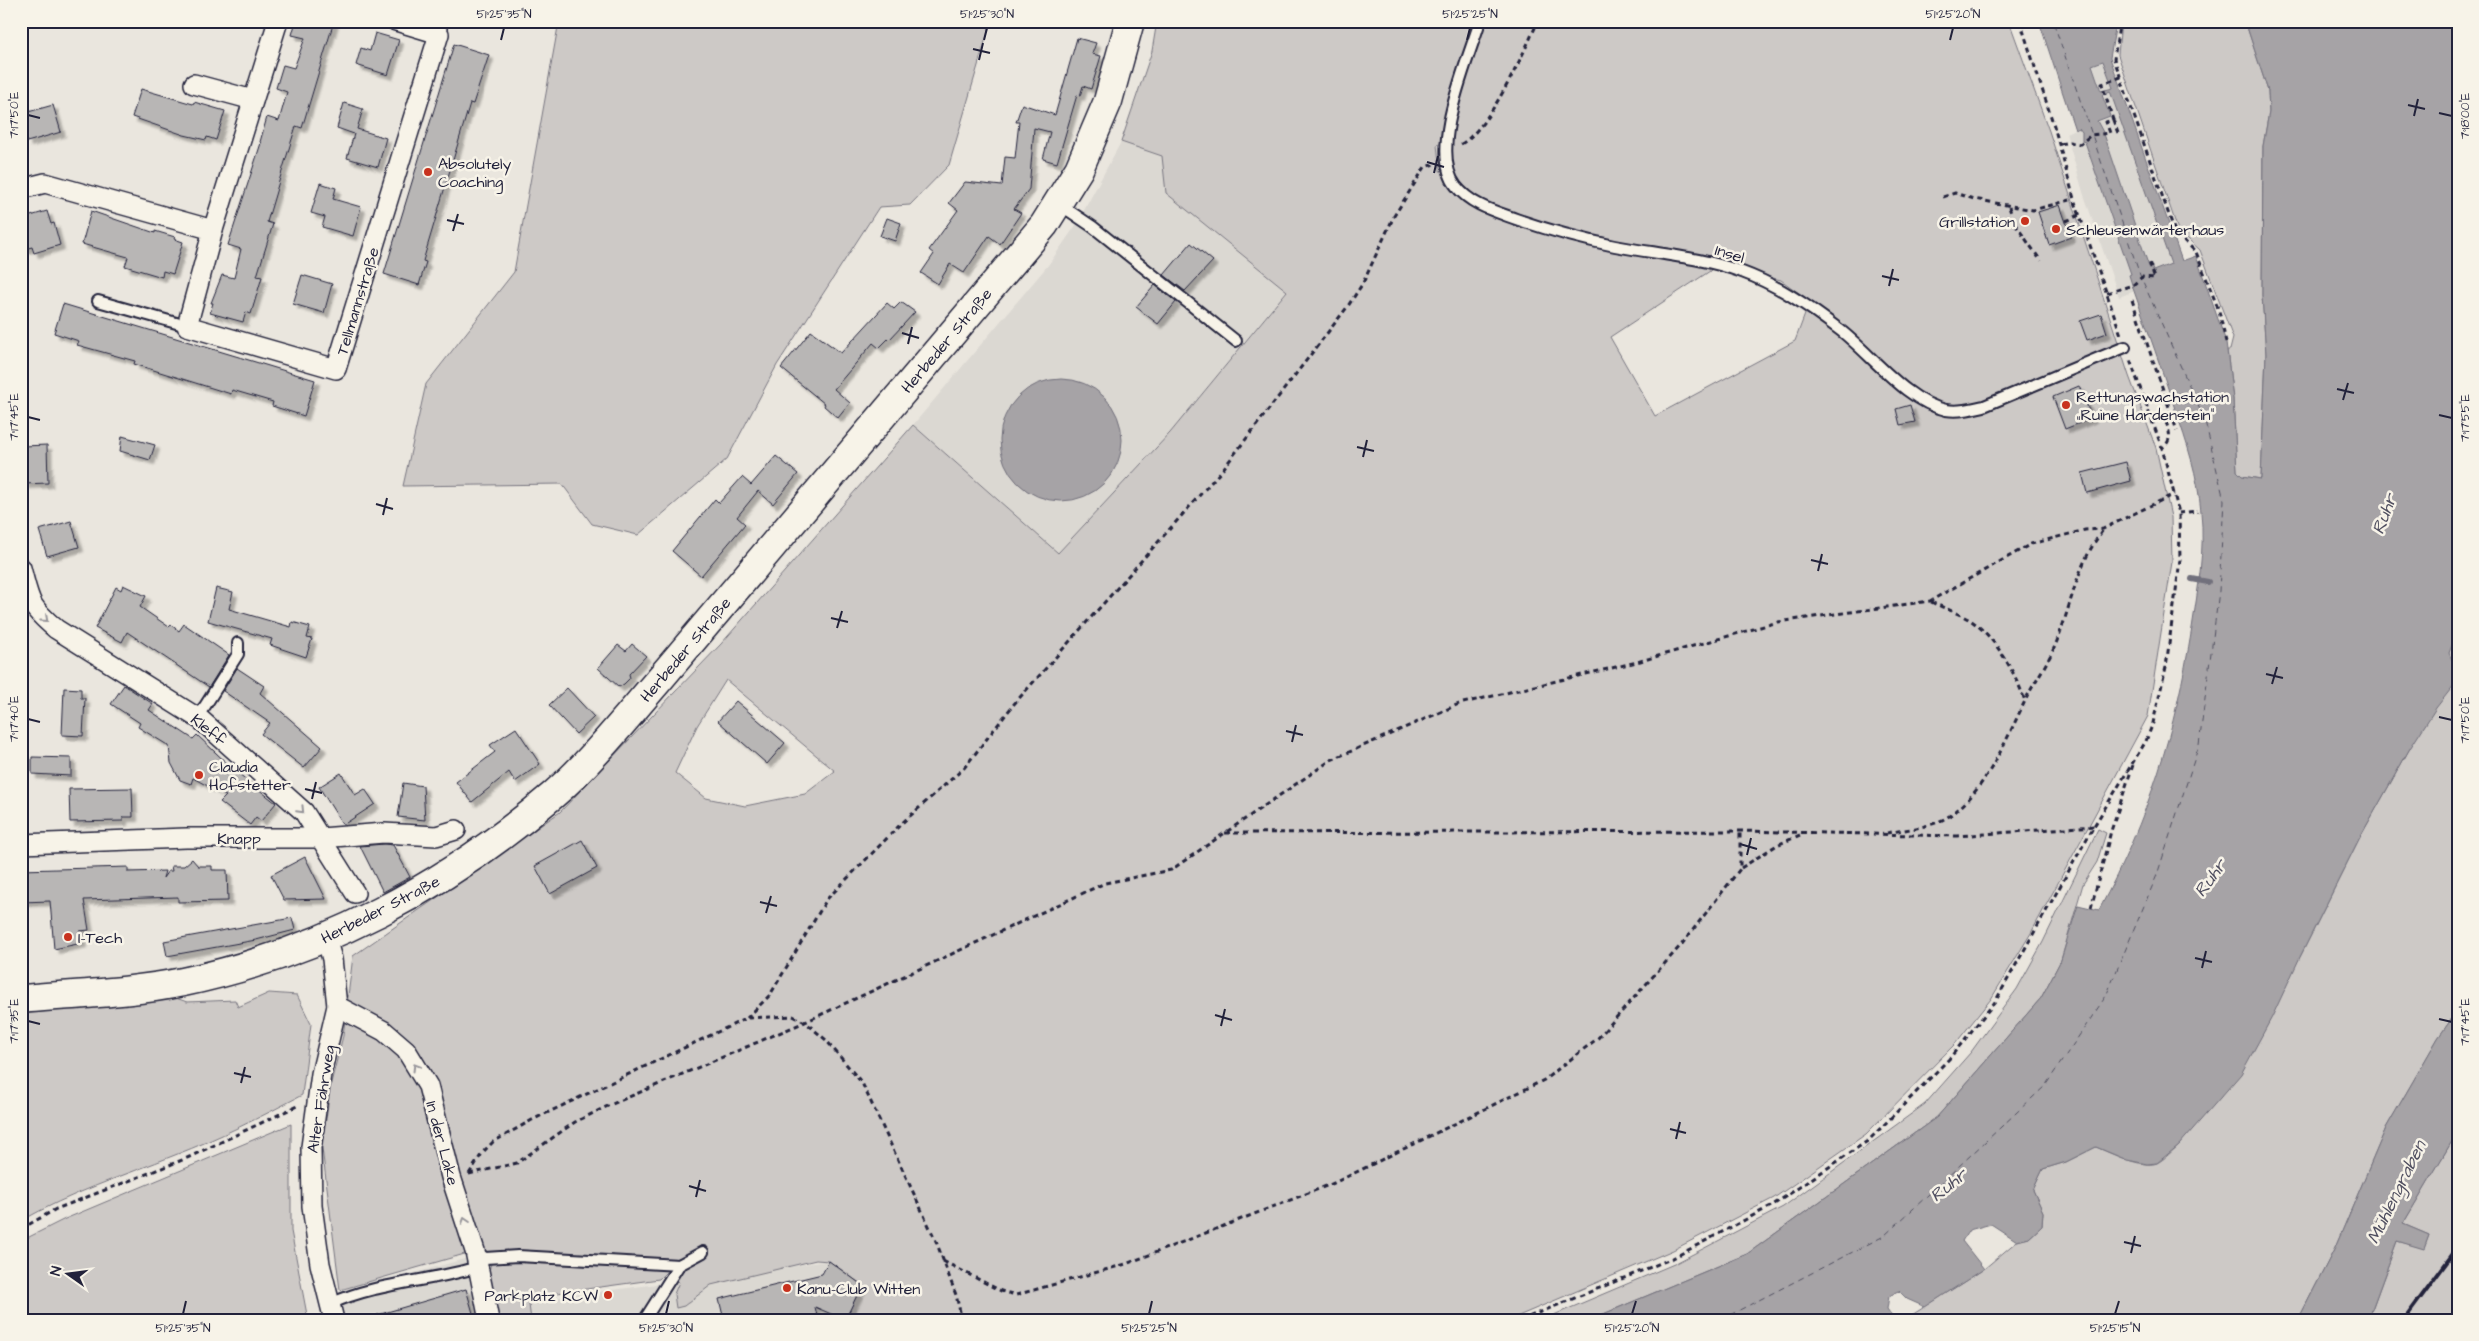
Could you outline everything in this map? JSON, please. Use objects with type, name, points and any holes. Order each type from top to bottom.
[{"type":"main road","name":"Herbeder Straße","points":[[21,999],[125,990],[182,982],[237,968],[326,938],[370,918],[452,872],[554,794],[606,740],[652,688],[1038,232],[1079,169],[1108,102],[1130,21]]},
{"type":"street","points":[[187,326],[213,230],[278,21]]},
{"type":"street","name":"Tellmannstraße","points":[[187,326],[336,368],[440,34],[396,21]]},
{"type":"street","points":[[194,84],[253,100]]},
{"type":"street","points":[[21,189],[45,183],[213,230]]},
{"type":"street","name":"Kleff","points":[[22,573],[25,602],[56,629],[196,717],[304,812],[355,893]]},
{"type":"street","name":"Knapp","points":[[21,844],[186,838],[320,838],[384,833],[436,836],[456,830]]},
{"type":"street","name":"Alter Fährweg","points":[[326,938],[332,959],[337,1006],[321,1074],[311,1147],[312,1206],[320,1264],[332,1312]]},
{"type":"street","name":"In der Lake","points":[[337,1006],[384,1031],[406,1050],[428,1086],[451,1177],[477,1259],[489,1320]]},
{"type":"lane","name":"Insel","points":[[1480,21],[1454,105],[1445,152],[1448,169],[1456,186],[1473,202],[1529,224],[1615,246],[1716,264],[1742,272],[1774,286],[1841,331],[1913,394],[1945,410],[1962,411],[1984,406],[2125,347]]},
{"type":"lane","points":[[1057,203],[1093,228],[1236,341]]},
{"type":"lane","points":[[98,301],[187,326]]},
{"type":"lane","points":[[196,717],[238,654],[238,643]]},
{"type":"lane","points":[[645,1319],[679,1265],[703,1252]]},
{"type":"lane","points":[[332,1312],[380,1286],[441,1276],[477,1259],[518,1256],[679,1265]]},
{"type":"path","points":[[1445,152],[1465,142],[1504,91],[1538,21]]},
{"type":"path","points":[[1521,1320],[1673,1258],[1773,1205],[1869,1140],[1949,1059],[1995,1002],[2094,826],[2135,760],[2153,723],[2166,667],[2180,560],[2178,513],[2162,448],[2074,198],[2060,144],[2020,21]]},
{"type":"path","points":[[2117,21],[2119,26],[2114,58],[2120,78],[2175,232],[2196,252],[2219,311],[2226,342]]},
{"type":"path","points":[[2118,133],[2102,84],[2120,78]]},
{"type":"path","points":[[2060,144],[2068,142],[2080,144],[2091,135],[2103,136],[2110,133],[2106,122],[2114,120]]},
{"type":"path","points":[[1425,167],[1394,216],[1363,282],[1348,306],[1223,469],[1014,704],[964,768],[902,823],[827,899],[770,995],[747,1018],[524,1124],[493,1142],[483,1152],[469,1174],[517,1163],[575,1122],[610,1105],[805,1022],[1105,883],[1171,870],[1332,760],[1458,704],[1637,662],[1778,622],[1930,601],[2031,544],[2085,530],[2103,530]]},
{"type":"path","points":[[1943,197],[1955,193],[2008,206],[2034,210],[2074,198]]},
{"type":"path","points":[[2008,206],[2015,224],[2041,261]]},
{"type":"path","points":[[2066,221],[2080,216]]},
{"type":"path","points":[[2107,293],[2133,285],[2142,277],[2155,278],[2149,262]]},
{"type":"path","points":[[2132,300],[2177,431]]},
{"type":"path","points":[[2162,448],[2168,443],[2171,436],[2163,415],[2171,413]]},
{"type":"path","points":[[1879,835],[1935,823],[1962,807],[1986,774],[2014,728],[2025,701],[2055,646],[2088,550],[2103,530],[2174,494]]},
{"type":"path","points":[[2178,513],[2198,511]]},
{"type":"path","points":[[1930,601],[1972,621],[2012,670],[2025,701]]},
{"type":"path","points":[[2091,908],[2111,831],[2135,760]]},
{"type":"path","points":[[1224,833],[1740,832],[1956,836],[2094,826]]},
{"type":"path","points":[[1740,832],[1740,868]]},
{"type":"path","points":[[943,1261],[1001,1291],[1016,1295],[1126,1264],[1334,1183],[1535,1084],[1567,1064],[1598,1038],[1682,944],[1740,868],[1776,845],[1803,834]]},
{"type":"path","points":[[747,1018],[793,1016],[805,1022],[826,1040],[862,1082],[943,1261],[962,1320]]},
{"type":"path","points":[[21,1229],[56,1209],[186,1159],[304,1103],[317,1102]]},
{"type":"shaded area","points":[[559,21],[991,21],[949,165],[910,205],[879,207],[777,365],[727,459],[638,535],[592,524],[562,484],[403,486],[426,384],[514,272]]},
{"type":"shaded area","points":[[1157,21],[1287,290],[1170,433],[1058,553],[913,425],[1049,264],[1076,225],[1121,142],[1152,51]]},
{"type":"shaded area","points":[[1157,21],[2009,21],[2049,131],[2129,376],[2156,448],[2171,517],[2172,562],[2148,716],[2031,933],[1991,999],[1955,1044],[1866,1134],[1774,1198],[1673,1250],[1509,1320],[845,1320],[862,1285],[829,1261],[816,1260],[711,1285],[684,1306],[676,1308],[674,1294],[679,1282],[666,1272],[659,1279],[528,1297],[531,1320],[499,1320],[487,1279],[491,1263],[517,1260],[524,1263],[518,1256],[485,1258],[475,1251],[340,1290],[322,1148],[331,1083],[343,1036],[353,956],[560,812],[721,644],[913,425],[1058,553],[1170,433],[1287,291],[1166,193],[1162,156],[1121,142],[1152,51]],"holes":[[[1453,139],[1448,169],[1440,171],[1437,145]],[[1715,264],[1781,280],[1810,301],[1795,341],[1655,416],[1610,337],[1710,271]],[[726,680],[835,771],[805,794],[745,806],[706,798],[675,773],[697,726]]]},
{"type":"shaded area","points":[[2121,21],[2245,21],[2268,91],[2269,112],[2263,146],[2262,295],[2266,354],[2261,479],[2242,476],[2237,471],[2233,399],[2227,350],[2230,350],[2233,338],[2200,250],[2178,230],[2118,55]]},
{"type":"shaded area","points":[[2104,61],[2113,88],[2111,91],[2172,265],[2153,271],[2135,291],[2119,297],[2083,192],[2066,133],[2079,127],[2082,132],[2098,127],[2097,121],[2110,116],[2092,65]]},
{"type":"shaded area","points":[[2458,641],[2458,1010],[2438,1038],[2386,1128],[2335,1248],[2298,1320],[1904,1320],[1984,1269],[2017,1241],[2029,1238],[2042,1226],[2043,1212],[2033,1190],[2043,1169],[2066,1162],[2096,1147],[2126,1160],[2144,1164],[2157,1163],[2179,1145],[2301,955],[2359,839],[2409,750],[2453,642]]},
{"type":"shaded area","points":[[2098,829],[2106,833],[2097,862],[2083,884],[2061,960],[2041,998],[1937,1117],[1747,1254],[1589,1320],[1542,1320],[1674,1264],[1783,1207],[1925,1104],[1971,1052],[2017,989],[2043,942]]},
{"type":"shaded area","points":[[269,993],[297,995],[311,1024],[302,1095],[224,1134],[78,1193],[21,1221],[21,1014],[176,998],[187,1002],[235,1000],[238,1007]]},
{"type":"shaded area","points":[[291,1124],[291,1231],[308,1320],[21,1320],[21,1241],[65,1219]]},
{"type":"shaded area","points":[[2458,1131],[2458,1320],[2368,1320],[2397,1241],[2424,1248],[2429,1235],[2403,1224]]},
{"type":"shaded area","points":[[468,1258],[480,1308],[849,1258],[871,1284],[854,1320],[333,1320],[343,1293]]},
{"type":"water","name":"Ruhr","points":[[2039,21],[2113,21],[2115,29],[2110,58],[2182,261],[2196,256],[2226,342],[2233,399],[2237,471],[2242,476],[2261,479],[2266,354],[2262,295],[2263,146],[2269,112],[2268,91],[2245,21],[2458,21],[2458,641],[2453,643],[2449,653],[2452,660],[2458,662],[2458,680],[2436,708],[2409,750],[2359,839],[2272,1017],[2241,1074],[2179,1145],[2157,1163],[2147,1164],[2127,1160],[2096,1147],[2066,1162],[2043,1169],[2033,1190],[2043,1212],[2042,1226],[2029,1238],[2017,1241],[1991,1224],[1969,1230],[1962,1241],[1984,1269],[1925,1307],[1907,1299],[1899,1291],[1889,1296],[1887,1309],[1895,1320],[1589,1320],[1747,1254],[1937,1117],[2041,998],[2061,960],[2078,905],[2099,910],[2117,875],[2146,807],[2168,738],[2185,666],[2200,570],[2201,512],[2195,473],[2188,447],[2134,291],[2129,275],[2131,274],[2085,142],[2082,141],[2082,132],[2079,128],[2075,130]],"holes":[[[2103,61],[2113,88],[2101,91],[2092,65]],[[2110,91],[2171,264],[2153,271],[2151,266],[2149,267],[2104,134],[2097,121],[2110,116],[2102,95]]]},
{"type":"water","points":[[1061,379],[1073,380],[1084,384],[1095,389],[1104,397],[1112,406],[1117,417],[1121,428],[1121,452],[1117,463],[1112,474],[1104,483],[1095,491],[1084,496],[1073,500],[1061,501],[1049,500],[1038,496],[1027,491],[1018,483],[1010,474],[1005,463],[1001,452],[1000,440],[1001,428],[1005,417],[1010,406],[1018,397],[1027,389],[1038,384],[1049,380]]},
{"type":"water","name":"Mühlengraben","points":[[2458,1010],[2458,1131],[2403,1224],[2429,1235],[2424,1249],[2397,1241],[2368,1320],[2298,1320],[2335,1248],[2386,1128],[2438,1038]]},
{"type":"building","points":[[296,21],[334,21],[302,128],[296,126],[280,178],[267,222],[273,224],[257,276],[262,277],[251,314],[246,312],[243,322],[210,313],[213,303],[211,303],[222,275],[234,278],[241,249],[228,245],[261,143],[267,117],[279,121],[287,92],[276,88],[283,65],[294,68],[305,38],[292,35]]},
{"type":"building","points":[[375,33],[399,40],[388,75],[356,65],[361,48],[370,51]]},
{"type":"building","points":[[1077,38],[1096,43],[1092,54],[1101,56],[1091,89],[1083,86],[1080,96],[1077,95],[1057,163],[1043,159],[1050,132],[1034,128],[1029,189],[1014,209],[1021,213],[1000,244],[989,236],[964,273],[950,264],[938,284],[921,273],[934,254],[929,250],[958,210],[949,203],[965,182],[1002,186],[1005,157],[1015,158],[1019,122],[1016,122],[1022,104],[1055,115]]},
{"type":"building","points":[[454,44],[489,55],[473,104],[470,103],[423,261],[426,262],[419,285],[384,274]]},
{"type":"building","points":[[141,89],[225,111],[216,140],[207,137],[206,140],[184,135],[132,117]]},
{"type":"building","points":[[344,103],[363,109],[357,129],[386,138],[378,167],[347,158],[354,134],[337,128]]},
{"type":"building","points":[[53,105],[61,132],[27,142],[21,114]]},
{"type":"building","points":[[320,183],[336,188],[333,199],[361,207],[353,236],[322,227],[325,217],[311,213]]},
{"type":"building","name":"Schleusenwärterhaus","points":[[2060,205],[2071,237],[2049,245],[2038,212]]},
{"type":"building","points":[[47,211],[51,224],[54,223],[60,245],[34,253],[32,247],[21,250],[21,231],[27,230],[24,218]]},
{"type":"building","points":[[91,211],[155,233],[155,231],[175,237],[174,239],[183,242],[173,274],[163,271],[162,277],[125,266],[128,257],[82,244]]},
{"type":"building","points":[[887,218],[901,223],[895,241],[880,236]]},
{"type":"building","points":[[1191,243],[1213,261],[1185,291],[1164,275]]},
{"type":"building","points":[[302,275],[332,284],[324,313],[293,304]]},
{"type":"building","points":[[1155,285],[1176,302],[1158,324],[1136,307]]},
{"type":"building","points":[[901,302],[915,312],[879,348],[873,343],[834,389],[850,403],[838,418],[824,406],[825,404],[781,368],[811,331],[841,353],[887,303],[894,309]]},
{"type":"building","points":[[63,304],[315,380],[304,416],[272,406],[273,402],[232,390],[231,394],[134,364],[135,361],[77,345],[79,341],[54,333]]},
{"type":"building","points":[[2101,314],[2107,333],[2087,340],[2080,321]]},
{"type":"building","name":"Rettungswachstation „Ruine Hardenstein“","points":[[2079,386],[2092,418],[2065,429],[2053,397]]},
{"type":"building","points":[[1910,405],[1915,422],[1900,425],[1896,409]]},
{"type":"building","points":[[122,436],[155,445],[150,460],[120,451]]},
{"type":"building","points":[[47,445],[48,483],[24,484],[23,446]]},
{"type":"building","points":[[776,456],[798,474],[773,504],[758,491],[737,517],[745,524],[701,576],[672,551],[715,499],[719,503],[742,477],[751,485]]},
{"type":"building","points":[[2126,462],[2131,481],[2087,493],[2082,473]]},
{"type":"building","points":[[71,521],[79,547],[47,556],[39,530]]},
{"type":"building","points":[[123,585],[146,596],[140,607],[169,627],[171,625],[179,631],[184,624],[229,655],[209,687],[127,632],[122,642],[95,628],[116,587],[121,590]]},
{"type":"building","points":[[216,588],[233,592],[229,609],[291,627],[292,622],[310,627],[307,638],[312,639],[306,657],[270,645],[272,639],[208,621]]},
{"type":"building","points":[[632,644],[646,656],[629,674],[630,678],[619,687],[598,668],[618,645],[626,651]]},
{"type":"building","points":[[237,668],[264,686],[260,693],[322,747],[304,768],[261,734],[270,723],[223,691]]},
{"type":"building","points":[[124,685],[153,704],[149,710],[193,739],[197,735],[234,770],[276,803],[261,821],[256,817],[250,825],[220,802],[226,796],[193,778],[191,784],[180,780],[171,763],[169,746],[138,727],[140,723],[111,704]]},
{"type":"building","points":[[64,688],[81,689],[81,698],[85,698],[83,736],[62,735]]},
{"type":"building","points":[[567,688],[594,717],[576,734],[549,705]]},
{"type":"building","points":[[736,701],[785,743],[767,764],[718,721]]},
{"type":"building","points":[[516,728],[540,764],[515,782],[509,772],[472,802],[456,782],[495,752],[490,745]]},
{"type":"building","points":[[32,757],[71,758],[71,776],[32,774]]},
{"type":"building","points":[[341,773],[355,795],[365,789],[375,804],[343,825],[319,787]]},
{"type":"building","points":[[403,783],[423,786],[425,820],[398,817]]},
{"type":"building","points":[[132,788],[133,817],[123,817],[123,821],[70,822],[69,789]]},
{"type":"building","points":[[582,840],[597,868],[550,894],[535,866]]},
{"type":"building","points":[[393,845],[410,877],[383,892],[360,846]]},
{"type":"building","points":[[305,857],[326,899],[284,900],[271,875]]},
{"type":"building","points":[[192,859],[198,866],[212,866],[212,870],[227,870],[228,901],[178,902],[178,897],[84,900],[89,930],[80,931],[82,943],[54,949],[50,901],[21,902],[21,870],[128,867],[128,872],[165,871],[163,878],[168,871],[172,871],[171,866],[184,866]]},
{"type":"building","points":[[292,918],[295,930],[256,940],[167,956],[164,941]]},
{"type":"building","name":"Kanu-Club Witten","points":[[829,1261],[862,1285],[845,1320],[815,1307],[818,1320],[724,1320],[719,1299],[822,1274]]},
{"type":"building","points":[[466,1289],[475,1320],[378,1320],[377,1315]]},
{"type":"waterway","points":[[2192,579],[2208,582]]},
{"type":"ferry route","points":[[1720,1320],[1884,1236],[2045,1086],[2106,996],[2157,875],[2199,745],[2219,591],[2224,500],[2205,421],[2140,275],[2053,21]]},
{"type":"railway","points":[[2404,1320],[2458,1247]]},
{"type":"place","name":"Absolutely Coaching","points":[[428,172]]},
{"type":"place","name":"Grillstation","points":[[2025,221]]},
{"type":"place","name":"Schleusenwärterhaus","points":[[2056,229]]},
{"type":"place","name":"Rettungswachstation „Ruine Hardenstein“","points":[[2066,405]]},
{"type":"place","name":"Claudia Hofstetter","points":[[199,775]]},
{"type":"place","name":"I-Tech","points":[[68,937]]},
{"type":"place","name":"Kanu-Club Witten","points":[[787,1288]]},
{"type":"place","name":"Parkplatz KCW","points":[[608,1295]]}]
